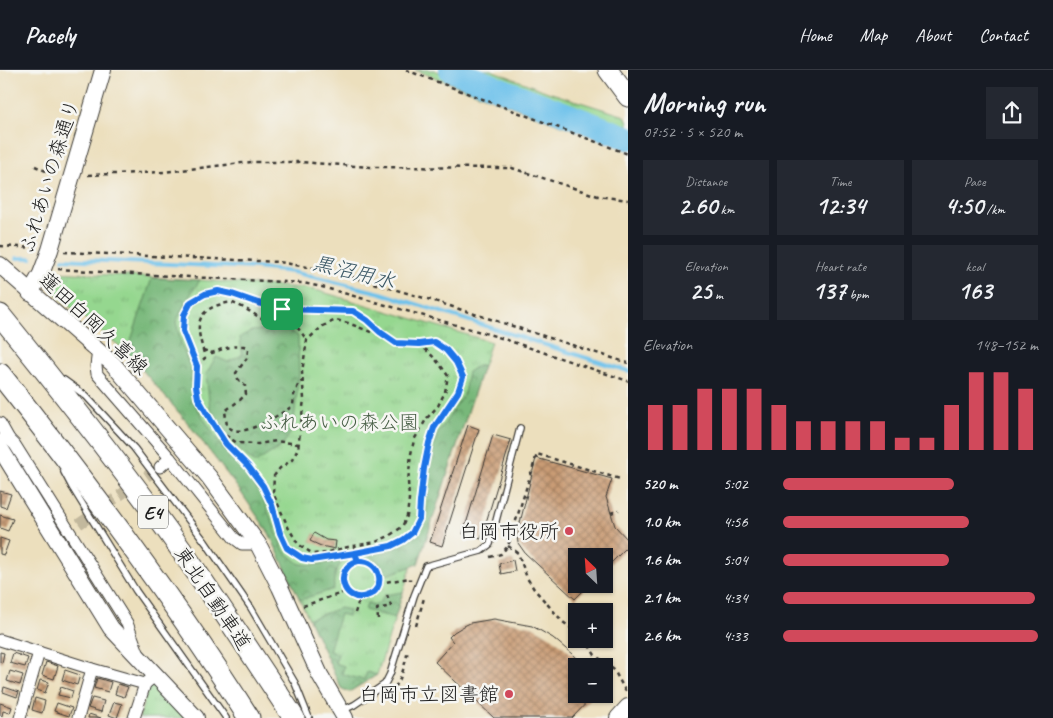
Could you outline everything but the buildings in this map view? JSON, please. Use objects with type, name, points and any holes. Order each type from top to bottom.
[{"type":"highway","name":"東北自動車道","points":[[0,315],[97,436],[167,530],[294,718]]},
{"type":"highway","name":"東北自動車道","points":[[0,374],[38,421],[157,582],[216,667],[248,718]]},
{"type":"main road","points":[[608,70],[628,97]]},
{"type":"street","name":"ふれあいの森通り","points":[[30,293],[41,274],[50,250],[103,70]]},
{"type":"street","name":"蓮田白岡久喜線","points":[[0,265],[113,364],[209,477],[258,544],[320,675],[343,715]]},
{"type":"street","points":[[98,350],[97,374],[170,458],[234,538],[242,544],[258,544]]},
{"type":"street","points":[[0,424],[3,443],[111,628],[141,659]]},
{"type":"street","points":[[3,443],[15,445],[74,527],[127,623],[151,679],[196,718]]},
{"type":"street","points":[[160,467],[170,458]]},
{"type":"street","points":[[0,640],[92,669],[151,679]]},
{"type":"street","points":[[20,718],[39,652]]},
{"type":"street","points":[[78,718],[92,669]]},
{"type":"street","points":[[134,718],[151,679]]},
{"type":"street","points":[[618,718],[627,699]]},
{"type":"lane","points":[[36,360],[86,396],[134,448],[206,542],[251,608],[295,683],[309,718]]},
{"type":"lane","points":[[38,421],[55,454]]},
{"type":"lane","points":[[343,715],[354,705],[385,684],[426,566],[480,551],[490,544],[520,428]]},
{"type":"lane","points":[[59,462],[72,487],[136,591],[226,718]]},
{"type":"path","points":[[406,70],[628,154]]},
{"type":"path","points":[[35,166],[50,173],[71,176],[164,172],[251,162],[512,168],[598,196],[628,200]]},
{"type":"path","points":[[0,246],[58,252],[280,262],[335,272],[431,300],[628,363]]},
{"type":"path","points":[[54,268],[303,283],[494,336],[628,380]]},
{"type":"path","points":[[218,291],[282,309],[353,311],[380,332],[396,343],[419,344],[434,342],[446,350],[456,362],[463,377],[458,392],[434,428],[429,443],[424,468],[419,519],[412,533],[391,546],[312,560],[302,558],[287,548],[280,533],[272,505],[263,486],[248,466],[226,444],[198,398],[196,386],[197,366],[183,331],[184,315],[191,302],[205,294],[218,291]]},
{"type":"path","points":[[197,366],[205,358],[200,342],[199,321],[205,311],[216,305],[231,303],[265,320],[282,324],[294,323],[307,340]]},
{"type":"path","points":[[380,332],[371,332],[336,320],[323,326],[307,340],[302,372],[304,399],[298,449],[292,460],[280,468],[274,476],[273,493],[298,544],[313,554],[376,542],[390,536],[402,527],[407,516],[408,482],[414,440],[427,418],[438,406],[445,392],[448,376],[429,352],[419,344]]},
{"type":"path","points":[[203,350],[212,353],[228,346],[244,346],[248,350],[247,358],[236,373],[238,379],[245,386],[246,394],[225,412],[227,426],[235,431],[257,427],[293,406],[294,395],[299,383],[303,381]]},
{"type":"path","points":[[218,430],[237,443],[258,444],[276,442],[298,444]]},
{"type":"path","points":[[611,513],[619,510]]},
{"type":"path","points":[[354,546],[358,561]]},
{"type":"path","points":[[508,546],[518,553],[527,578],[534,589],[568,626]]},
{"type":"path","points":[[358,561],[365,561],[375,567],[379,583],[372,594],[360,597],[354,596],[345,588],[343,576],[349,565],[358,561]]},
{"type":"path","points":[[379,583],[410,578],[408,585]]},
{"type":"path","points":[[300,607],[342,593]]},
{"type":"path","points":[[378,619],[377,609],[390,606],[388,595]]},
{"type":"path","points":[[355,613],[360,597]]},
{"type":"path","points":[[591,648],[614,670],[627,699]]},
{"type":"green space","points":[[415,70],[434,70],[628,146],[628,150]]},
{"type":"green space","points":[[473,70],[491,70],[548,92],[625,116],[628,122],[628,130],[539,97]]},
{"type":"green space","name":"ふれあいの森公園","points":[[56,272],[302,288],[319,291],[491,342],[418,564],[411,567],[377,675],[349,692],[341,688],[269,533],[238,488],[187,422],[127,352],[56,294],[52,285]]},
{"type":"green space","points":[[152,278],[200,280],[176,322],[191,370],[194,403],[221,446],[261,494],[284,551],[300,564],[313,565],[344,560],[335,574],[334,589],[300,600],[269,533],[238,488],[187,422],[127,352]]},
{"type":"green space","points":[[283,328],[298,336],[299,375],[293,429],[282,446],[255,463],[238,449],[210,408],[206,374],[216,357],[228,362],[242,355],[240,337],[251,331]]},
{"type":"green space","points":[[477,366],[483,366],[418,564],[387,575],[378,561],[364,554],[386,552],[405,544],[416,534],[426,517],[430,463],[437,435],[464,394],[468,372]]},
{"type":"green space","points":[[403,592],[395,618],[365,610],[367,603],[375,605],[381,601],[384,595]]},
{"type":"green space","points":[[340,608],[349,610],[348,616],[340,614],[329,651],[338,654],[335,663],[344,666],[342,674],[364,680],[367,672],[377,675],[349,692],[341,688],[309,619]]},
{"type":"green space","points":[[154,683],[187,718],[139,718],[149,685]]},
{"type":"waterway","points":[[451,70],[628,138]]},
{"type":"waterway","name":"黒沼用水","points":[[17,258],[31,258]]},
{"type":"waterway","name":"黒沼用水","points":[[63,259],[255,268],[292,272],[381,293],[628,371]]},
{"type":"tunnel","points":[[79,524],[160,467]]},
{"type":"place","name":"白岡市役所","points":[[569,531]]},
{"type":"place","name":"白岡市立図書館","points":[[509,694]]},
{"type":"route","points":[[282,309],[218,291],[205,294],[191,302],[184,315],[183,331],[197,366],[196,386],[198,398],[226,444],[248,466],[263,486],[272,505],[280,533],[287,548],[302,558],[312,560],[355,553],[358,561],[370,563],[378,572],[379,583],[372,594],[366,596],[354,596],[349,593],[343,582],[345,570],[349,565],[358,561],[355,555],[355,553],[391,546],[412,533],[419,519],[424,468],[429,443],[434,428],[458,392],[463,377],[456,362],[446,350],[434,342],[419,344],[396,343],[353,311],[282,309]]}]
